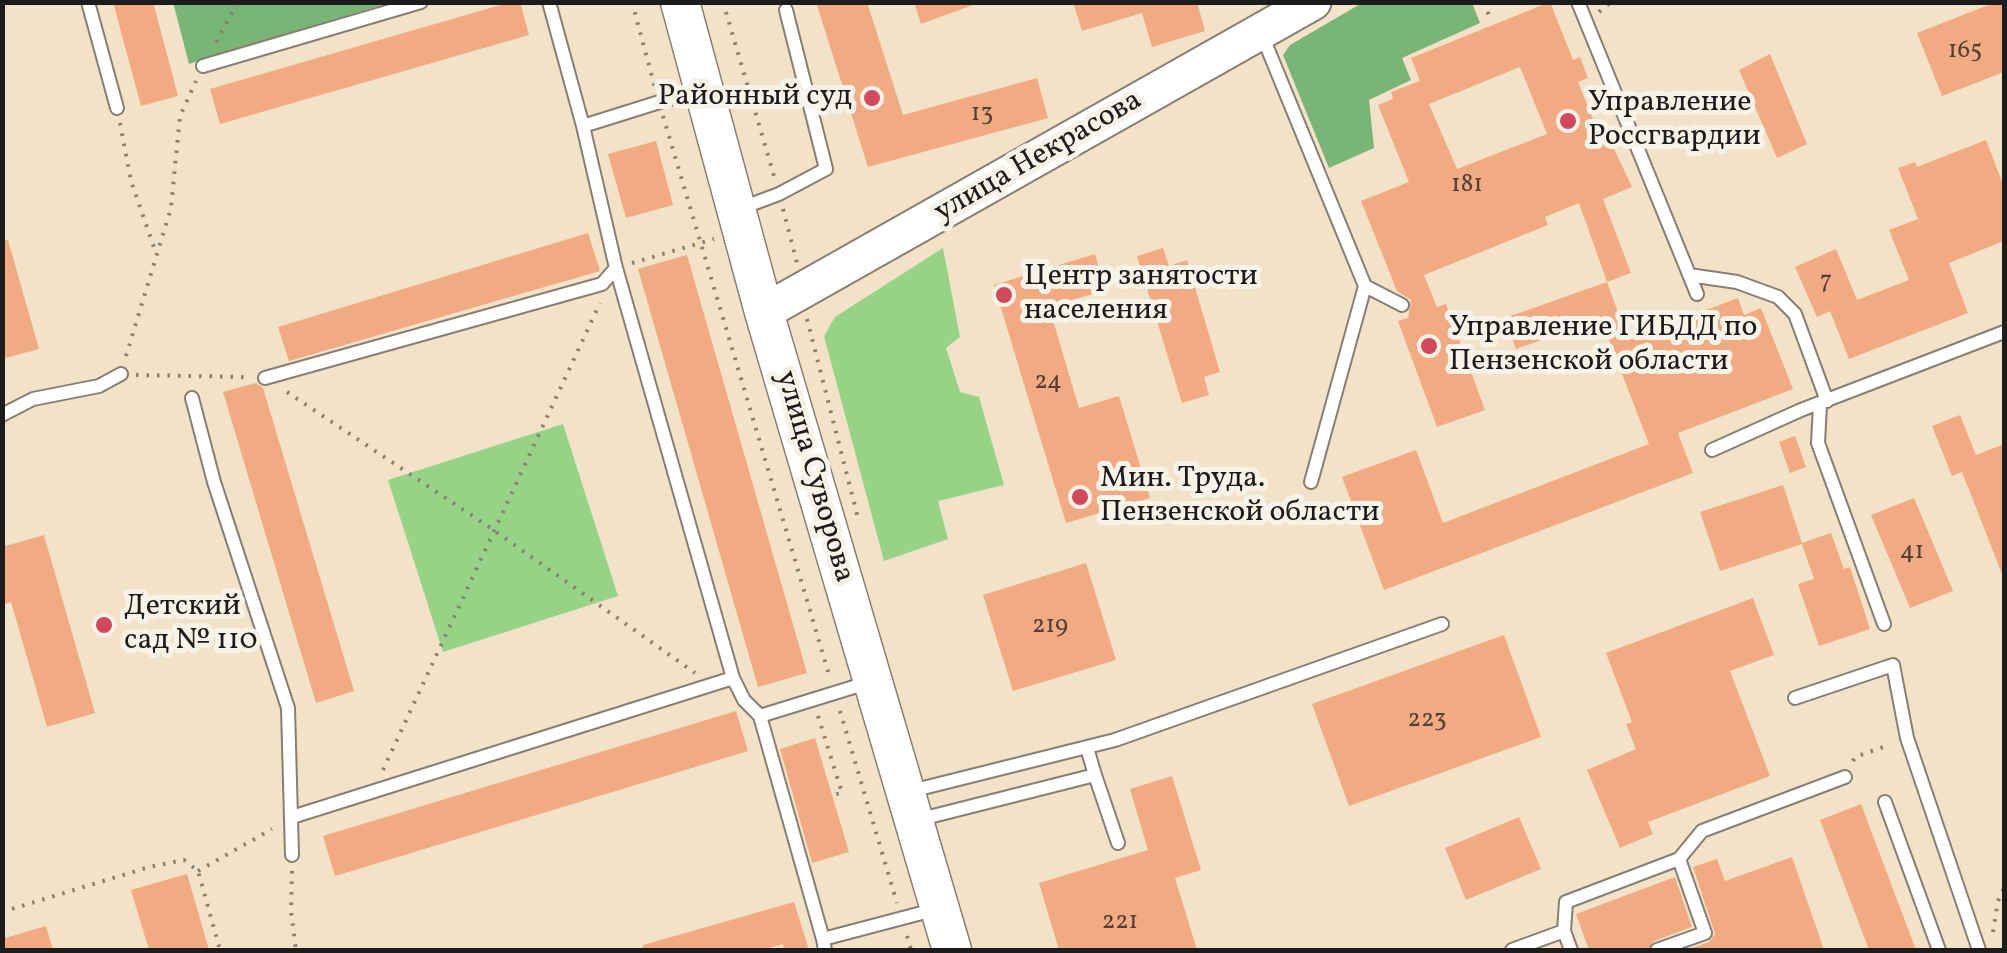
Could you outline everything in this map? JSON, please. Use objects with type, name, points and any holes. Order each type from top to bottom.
[{"type":"main road","name":"улица Суворова","points":[[680,2],[764,312],[952,950]]},
{"type":"main road","name":"улица Некрасова","points":[[764,312],[1312,2]]},
{"type":"lane","points":[[88,2],[117,108]]},
{"type":"lane","points":[[202,66],[421,2]]},
{"type":"lane","points":[[548,2],[583,126],[616,268],[733,678],[744,700],[760,716],[824,945],[939,908]]},
{"type":"lane","points":[[1578,2],[1697,294]]},
{"type":"lane","points":[[739,221],[826,169],[786,10]]},
{"type":"lane","points":[[1261,32],[1365,286],[1311,482]]},
{"type":"lane","points":[[583,126],[704,88]]},
{"type":"lane","points":[[265,378],[602,284],[616,268]]},
{"type":"lane","points":[[1689,275],[1736,282],[1778,297],[1795,314],[1824,402],[1818,443],[1884,624]]},
{"type":"lane","points":[[1365,286],[1402,305]]},
{"type":"lane","points":[[1712,450],[2004,332]]},
{"type":"lane","points":[[2,416],[33,399],[99,386],[120,374]]},
{"type":"lane","points":[[192,398],[214,482],[288,708],[292,855]]},
{"type":"lane","points":[[910,807],[1442,624]]},
{"type":"lane","points":[[1795,698],[1894,665],[1907,738],[1985,947]]},
{"type":"lane","points":[[292,817],[733,678]]},
{"type":"lane","points":[[760,716],[872,681]]},
{"type":"lane","points":[[1088,748],[1118,843]]},
{"type":"lane","points":[[910,807],[1095,775]]},
{"type":"lane","points":[[1571,950],[1564,931],[1566,902],[1679,859],[1702,831],[1845,778]]},
{"type":"lane","points":[[1885,802],[1939,950]]},
{"type":"lane","points":[[1656,950],[1705,932],[1679,859]]},
{"type":"lane","points":[[1512,950],[1564,931]]},
{"type":"path","points":[[238,2],[202,66],[180,116],[170,208],[120,374],[265,378],[492,529],[714,686]]},
{"type":"path","points":[[632,2],[658,102],[912,950]]},
{"type":"path","points":[[723,2],[800,275]]},
{"type":"path","points":[[1484,2],[1491,22]]},
{"type":"path","points":[[117,108],[131,181],[156,253]]},
{"type":"path","points":[[373,792],[616,268],[701,242],[739,221]]},
{"type":"path","points":[[813,701],[842,793],[832,796]]},
{"type":"path","points":[[1845,778],[1855,757],[1907,738]]},
{"type":"path","points":[[198,870],[292,817]]},
{"type":"path","points":[[292,855],[291,911],[296,950]]},
{"type":"path","points":[[2,912],[184,860],[198,870],[220,950]]},
{"type":"path","points":[[1985,947],[2004,888]]},
{"type":"green space","points":[[173,2],[388,2],[388,3],[189,64]]},
{"type":"green space","points":[[1362,3],[1472,3],[1480,23],[1402,58],[1411,80],[1369,100],[1374,148],[1329,168],[1283,55],[1290,45]]},
{"type":"green space","points":[[943,248],[960,337],[946,348],[960,392],[979,397],[1004,485],[938,501],[948,539],[884,561],[824,336],[835,317]]},
{"type":"green space","points":[[563,424],[618,596],[443,652],[388,480]]},
{"type":"building","points":[[113,2],[153,2],[178,96],[141,106]]},
{"type":"building","points":[[520,2],[529,35],[220,124],[210,89]]},
{"type":"building","points":[[816,2],[867,2],[903,115],[1037,78],[1048,118],[868,167]]},
{"type":"building","points":[[914,2],[973,2],[973,5],[921,24]]},
{"type":"building","points":[[1073,2],[1197,2],[1205,31],[1152,47],[1142,13],[1082,31]]},
{"type":"building","points":[[1550,2],[1573,60],[1580,57],[1588,78],[1578,82],[1602,141],[1609,138],[1632,187],[1603,199],[1631,273],[1607,282],[1579,203],[1545,217],[1548,225],[1424,275],[1437,307],[1446,304],[1485,410],[1437,427],[1398,321],[1408,318],[1411,300],[1397,291],[1361,201],[1409,182],[1378,105],[1393,99],[1391,92],[1420,81],[1411,58]],"holes":[[[1520,67],[1547,134],[1457,169],[1429,104]]]},
{"type":"building","points":[[2004,2],[2004,72],[1942,96],[1917,33]]},
{"type":"building","points":[[1770,54],[1807,144],[1777,158],[1739,70]]},
{"type":"building","points":[[1986,140],[2004,187],[2004,241],[1949,263],[1968,313],[1849,359],[1830,311],[1817,317],[1795,267],[1836,249],[1857,300],[1909,280],[1889,230],[1918,219],[1898,168],[1915,162],[1917,167]]},
{"type":"building","points":[[656,141],[673,205],[626,218],[608,154]]},
{"type":"building","points":[[588,233],[600,271],[289,361],[278,327]]},
{"type":"building","points":[[8,240],[39,349],[2,359],[2,241]]},
{"type":"building","points":[[1163,248],[1169,266],[1187,260],[1220,372],[1204,377],[1209,395],[1182,403],[1137,256]]},
{"type":"building","points":[[1095,254],[1106,290],[1049,307],[1079,408],[1119,396],[1150,498],[1066,523],[994,285]]},
{"type":"building","points":[[687,255],[807,673],[758,687],[638,269]]},
{"type":"building","points":[[1607,282],[1628,340],[1738,298],[1744,315],[1761,308],[1793,389],[1678,433],[1693,473],[1384,590],[1342,477],[1416,450],[1443,523],[1649,444],[1601,319],[1516,349],[1505,318]]},
{"type":"building","points":[[256,383],[263,388],[354,691],[316,703],[223,392]]},
{"type":"building","points":[[1960,415],[1976,455],[2004,444],[2004,579],[1962,472],[1952,476],[1932,426]]},
{"type":"building","points":[[1795,436],[1806,467],[1790,473],[1779,442]]},
{"type":"building","points":[[1783,485],[1802,543],[1831,533],[1844,569],[1850,567],[1870,629],[1819,646],[1798,584],[1814,579],[1802,544],[1720,571],[1700,512]]},
{"type":"building","points":[[1914,498],[1953,591],[1910,608],[1871,515]]},
{"type":"building","points":[[44,535],[95,713],[47,727],[11,602],[2,605],[2,547]]},
{"type":"building","points":[[1086,563],[1116,660],[1013,691],[983,595]]},
{"type":"building","points":[[1753,598],[1774,655],[1730,671],[1770,776],[1648,822],[1653,834],[1620,848],[1587,770],[1636,749],[1626,724],[1632,722],[1606,653]]},
{"type":"building","points":[[1504,635],[1541,737],[1349,806],[1312,704]]},
{"type":"building","points":[[736,711],[748,751],[335,876],[323,836]]},
{"type":"building","points":[[815,738],[849,852],[812,863],[780,749]]},
{"type":"building","points":[[1172,776],[1201,870],[1175,878],[1197,950],[1059,950],[1039,883],[1148,850],[1130,789]]},
{"type":"building","points":[[1861,804],[1916,950],[1869,950],[1820,820]]},
{"type":"building","points":[[1519,817],[1541,869],[1466,900],[1445,848]]},
{"type":"building","points":[[1792,857],[1824,950],[1686,950],[1709,942],[1715,934],[1693,867],[1717,859],[1725,881]]},
{"type":"building","points":[[187,874],[209,950],[149,950],[131,890]]},
{"type":"building","points":[[1675,877],[1692,927],[1654,941],[1647,950],[1589,950],[1576,914]]},
{"type":"building","points":[[794,902],[809,950],[784,950],[783,944],[762,950],[643,950],[643,945]]},
{"type":"building","points":[[46,926],[53,950],[2,950],[2,939]]},
{"type":"place","name":"Районный суд","points":[[872,98]]},
{"type":"place","name":"Управление Россгвардии","points":[[1568,121]]},
{"type":"place","name":"Центр занятости населения","points":[[1004,295]]},
{"type":"place","name":"Управление ГИБДД по Пензенской области","points":[[1429,346]]},
{"type":"place","name":"Мин. Труда. Пензенской области","points":[[1080,497]]},
{"type":"place","name":"Детский сад № 110","points":[[104,625]]}]
